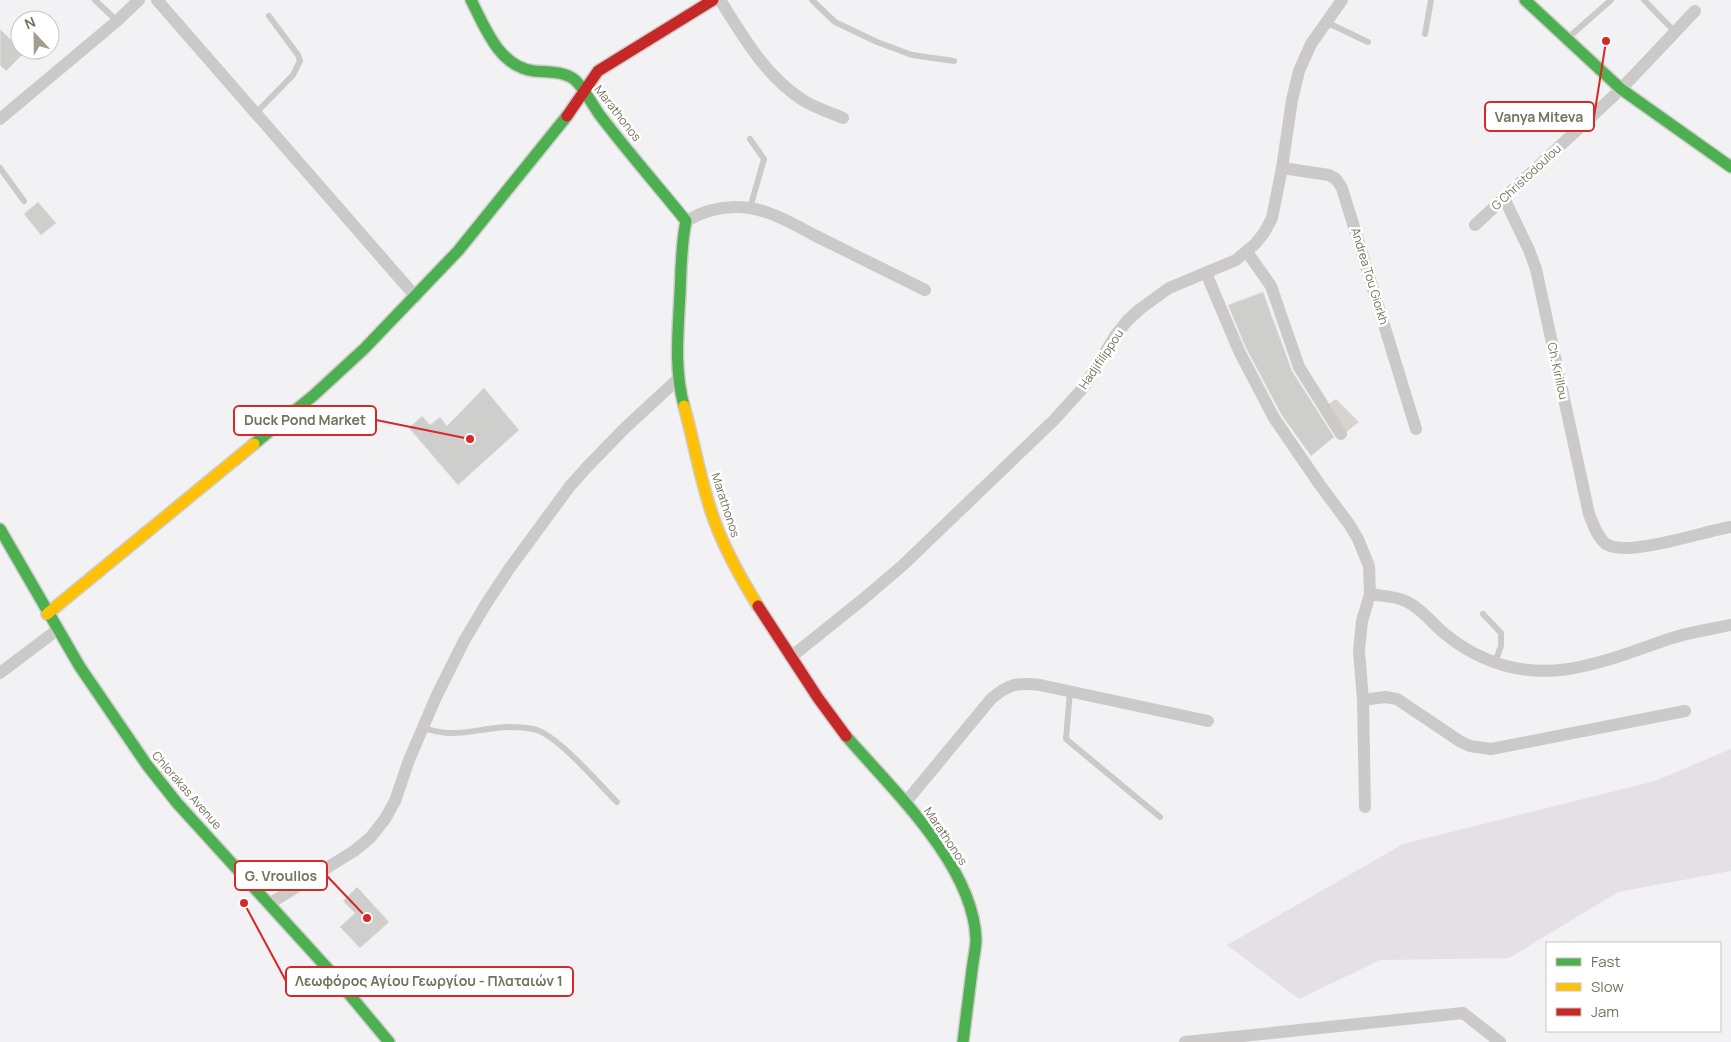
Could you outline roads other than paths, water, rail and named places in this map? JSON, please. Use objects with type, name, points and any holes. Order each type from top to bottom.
[{"type":"street","points":[[0,119],[117,21],[139,0]]},
{"type":"street","points":[[157,0],[416,296]]},
{"type":"street","name":"Marathonos","points":[[471,0],[492,40],[506,58],[516,66],[528,70],[570,77],[575,80],[599,114],[686,221],[682,243],[678,322],[678,379],[694,449],[720,536],[746,589],[825,709],[923,824],[948,860],[967,899],[976,928],[962,1042]]},
{"type":"street","points":[[47,614],[314,395],[364,349],[458,251],[560,126],[598,71],[713,0]]},
{"type":"street","points":[[720,0],[748,44],[769,72],[782,85],[802,100],[843,118]]},
{"type":"street","name":"Hadjifilippou","points":[[791,657],[902,566],[1054,420],[1084,387],[1115,336],[1140,308],[1170,288],[1236,260],[1247,252],[1264,233],[1272,218],[1282,168],[1292,100],[1299,71],[1311,44],[1342,0]]},
{"type":"street","points":[[1525,0],[1621,89],[1731,166]]},
{"type":"street","name":"G Christodoulou","points":[[1475,224],[1621,89],[1695,11]]},
{"type":"street","name":"Andrea Tou Giorkh","points":[[1282,168],[1329,174],[1336,179],[1342,188],[1416,429]]},
{"type":"street","name":"Ch. Kirillou","points":[[1504,198],[1536,269],[1589,514],[1600,537],[1606,544],[1623,548],[1641,547],[1731,527]]},
{"type":"street","points":[[686,221],[719,208],[750,208],[782,219],[926,290]]},
{"type":"street","points":[[1247,252],[1271,286],[1299,367],[1342,434]]},
{"type":"street","points":[[1206,273],[1239,351],[1274,418],[1358,539],[1369,566],[1370,594],[1360,635],[1365,807]]},
{"type":"street","points":[[269,904],[354,851],[370,838],[385,819],[395,801],[422,728],[464,641],[510,569],[570,486],[625,428],[678,379]]},
{"type":"street","name":"Chlorakas Avenue","points":[[0,529],[56,630],[117,725],[143,761],[173,798],[335,975],[389,1042]]},
{"type":"street","points":[[1370,594],[1404,600],[1446,635],[1468,650],[1495,662],[1532,671],[1574,668],[1622,657],[1687,634],[1731,625]]},
{"type":"street","points":[[0,673],[56,630]]},
{"type":"street","points":[[904,803],[1000,691],[1011,685],[1023,683],[1070,691],[1208,721]]},
{"type":"street","points":[[1363,700],[1385,697],[1397,699],[1461,742],[1470,746],[1491,749],[1685,711]]},
{"type":"street","points":[[1185,1042],[1463,1013],[1500,1042]]},
{"type":"lane","points":[[95,0],[117,21]]},
{"type":"lane","points":[[812,0],[835,22],[877,42],[912,55],[954,61]]},
{"type":"lane","points":[[1424,34],[1431,0]]},
{"type":"lane","points":[[1566,39],[1611,0]]},
{"type":"lane","points":[[1644,0],[1675,32]]},
{"type":"lane","points":[[256,112],[293,75],[300,61],[298,55],[269,16]]},
{"type":"lane","points":[[1326,22],[1368,42]]},
{"type":"lane","points":[[750,139],[764,159],[750,208]]},
{"type":"lane","points":[[0,168],[24,201]]},
{"type":"lane","points":[[1483,614],[1501,633],[1501,646],[1495,662]]},
{"type":"lane","points":[[1070,691],[1066,739],[1160,817]]},
{"type":"lane","points":[[422,728],[447,733],[466,733],[489,728],[512,727],[537,730],[552,739],[568,753],[618,802]]},
{"type":"place","name":"Vanya Miteva","points":[[1606,41]]},
{"type":"place","name":"Duck Pond Market","points":[[470,439]]},
{"type":"place","name":"Λεωφόρος Αγίου Γεωργίου - Πλαταιών 1","points":[[244,903]]},
{"type":"place","name":"G. Vroullos","points":[[367,918]]}]
